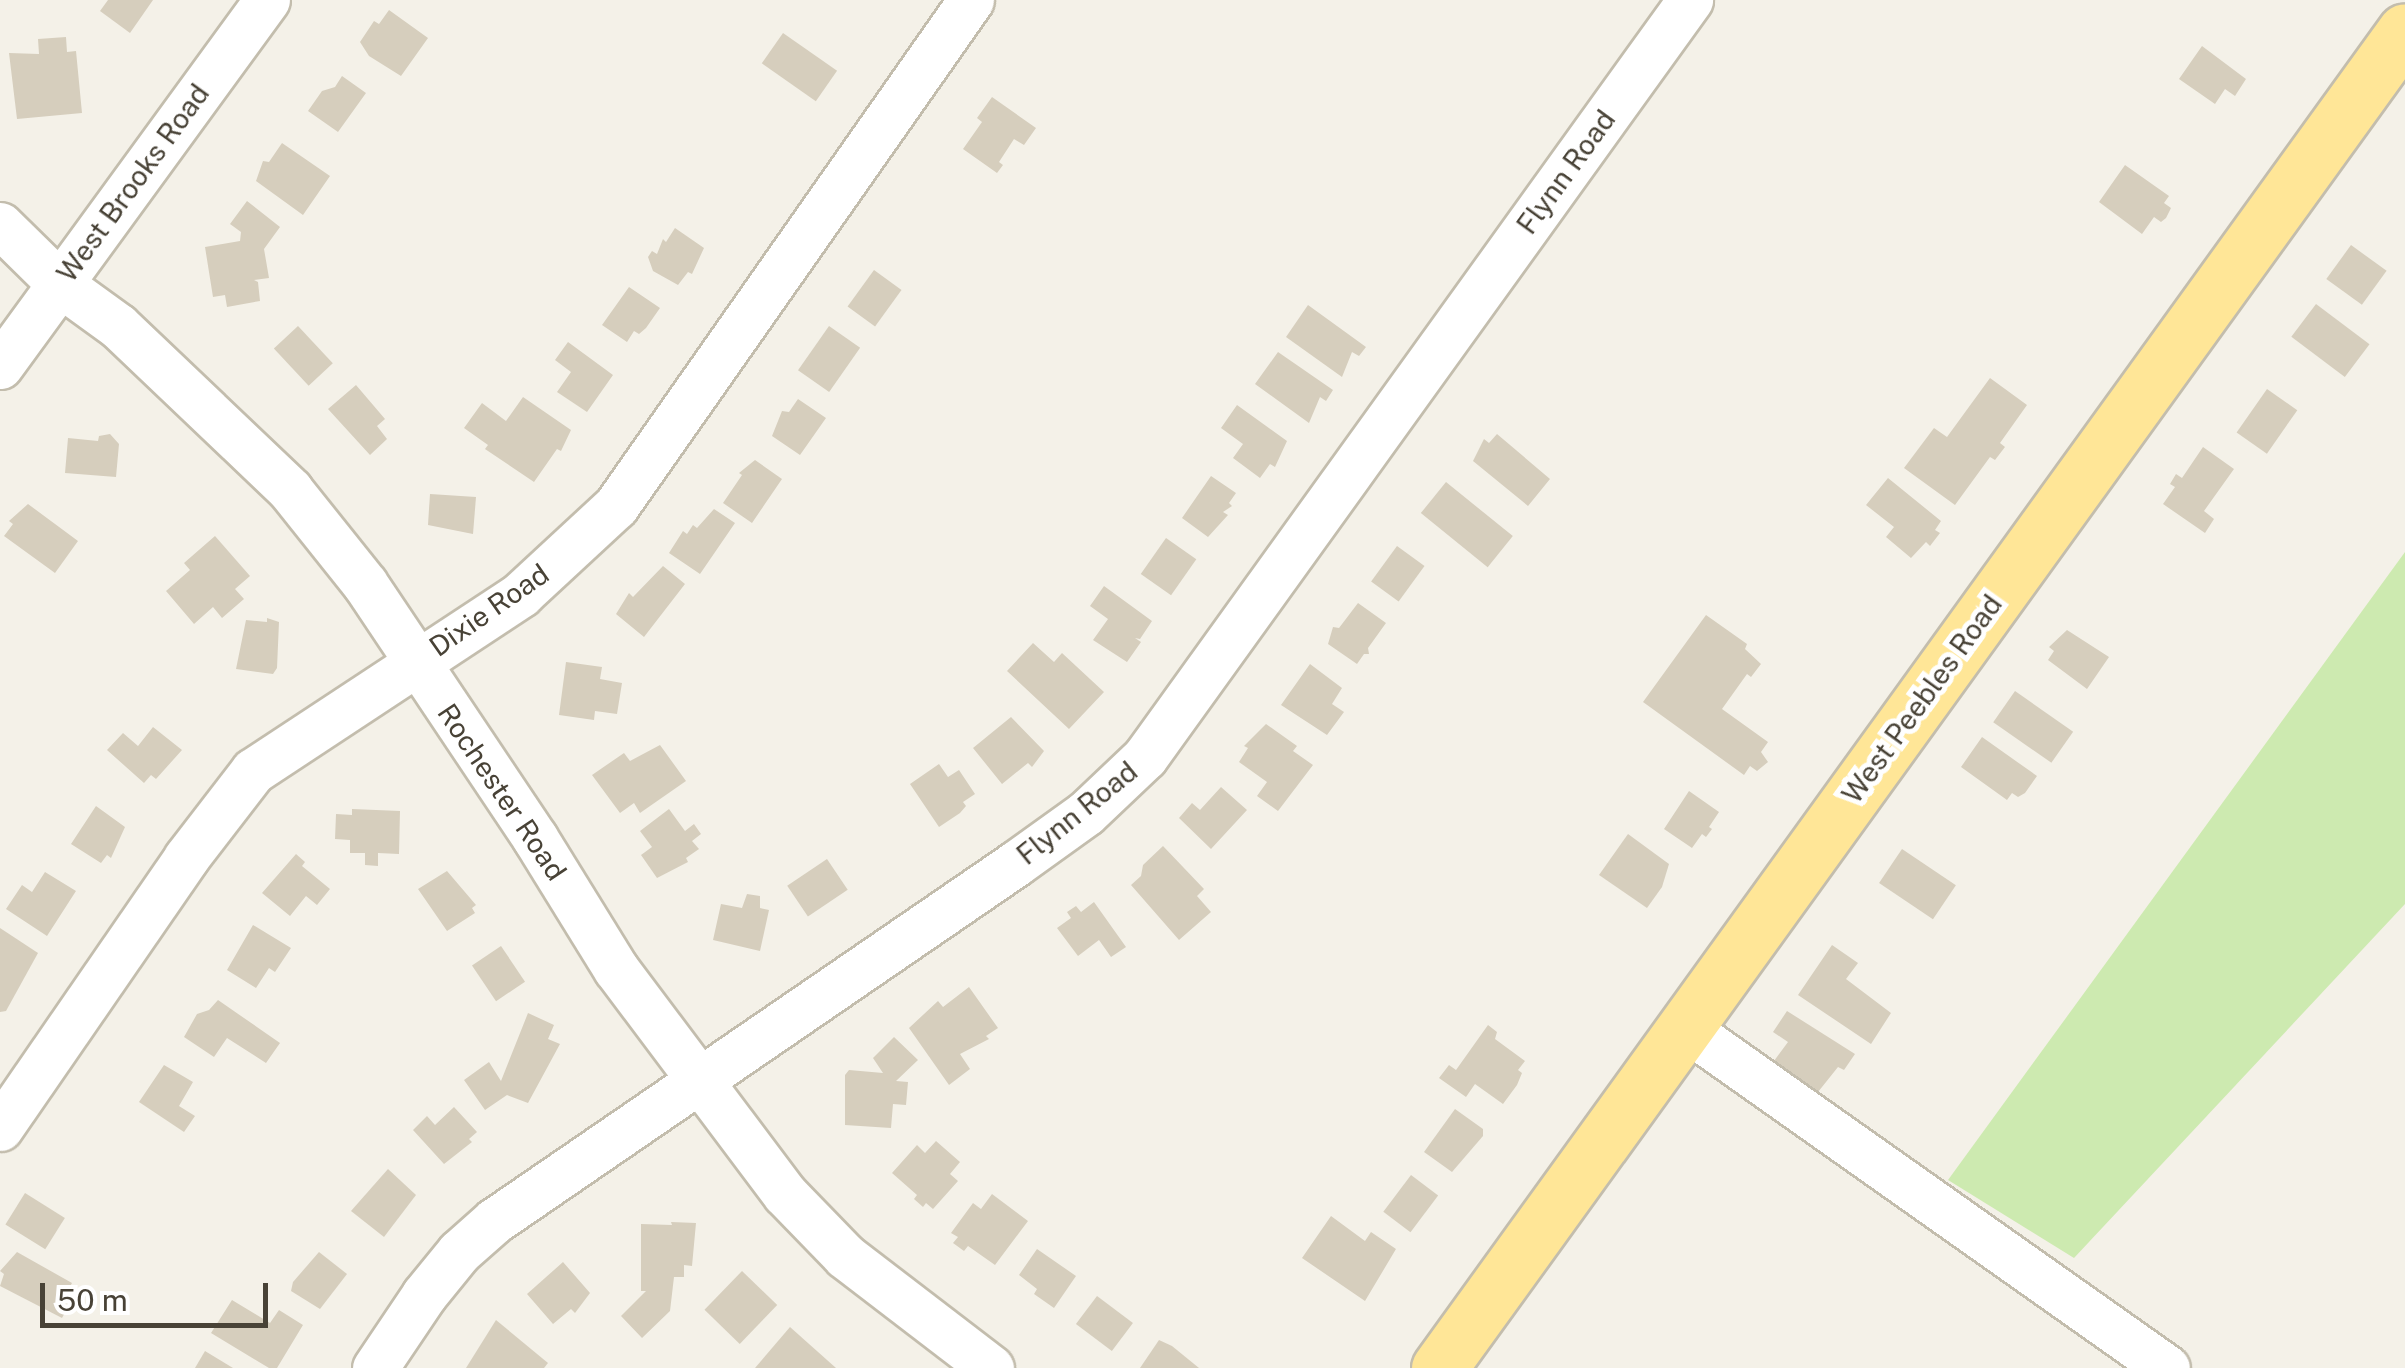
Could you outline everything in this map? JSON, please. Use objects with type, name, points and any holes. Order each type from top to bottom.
[{"type":"main road","name":"West Peebles Road","points":[[1438,1368],[2405,30]]},
{"type":"street","name":"West Brooks Road","points":[[0,366],[267,0]]},
{"type":"street","name":"Dixie Road","points":[[0,1128],[186,858],[253,771],[521,594],[616,506],[971,0]]},
{"type":"street","name":"Flynn Road","points":[[374,1368],[459,1252],[494,1221],[1016,864],[1086,813],[1145,758],[1690,0]]},
{"type":"street","name":"Rochester Road","points":[[0,225],[60,284],[118,326],[290,490],[365,584],[535,838],[616,968],[785,1194],[845,1256],[991,1368]]},
{"type":"street","points":[[1684,1027],[2167,1368]]},
{"type":"green space","points":[[2405,552],[2405,904],[2074,1258],[1948,1180]]},
{"type":"building","points":[[108,0],[153,0],[130,33],[100,11]]},
{"type":"building","points":[[389,10],[428,38],[401,76],[369,56],[360,42],[374,21],[379,24]]},
{"type":"building","points":[[783,33],[837,71],[816,101],[762,63]]},
{"type":"building","points":[[66,37],[67,52],[76,51],[82,113],[17,119],[9,53],[39,54],[38,39]]},
{"type":"building","points":[[2202,46],[2246,79],[2235,96],[2225,89],[2215,104],[2179,79]]},
{"type":"building","points":[[342,76],[366,93],[338,132],[308,111],[322,91],[335,87]]},
{"type":"building","points":[[992,97],[1036,128],[1024,145],[1014,139],[999,162],[1003,165],[997,173],[963,149],[982,122],[977,118]]},
{"type":"building","points":[[282,143],[330,176],[303,215],[256,181],[263,161],[269,162]]},
{"type":"building","points":[[2125,165],[2169,196],[2164,203],[2171,208],[2166,218],[2161,222],[2154,217],[2142,234],[2099,202]]},
{"type":"building","points":[[247,201],[280,227],[264,249],[269,278],[254,280],[258,282],[260,301],[227,307],[225,295],[213,297],[205,247],[240,241],[241,232],[230,224]]},
{"type":"building","points":[[675,228],[704,248],[692,274],[688,272],[678,285],[653,271],[648,257],[652,251],[657,254],[663,239],[666,242]]},
{"type":"building","points":[[2351,245],[2387,271],[2362,305],[2326,279]]},
{"type":"building","points":[[874,270],[902,290],[875,326],[848,306]]},
{"type":"building","points":[[629,287],[660,308],[646,328],[639,334],[634,331],[627,342],[602,325]]},
{"type":"building","points":[[2316,304],[2370,344],[2345,377],[2291,337]]},
{"type":"building","points":[[1308,305],[1366,347],[1359,356],[1352,352],[1342,377],[1286,337]]},
{"type":"building","points":[[298,326],[333,363],[309,386],[274,349]]},
{"type":"building","points":[[829,326],[860,348],[829,392],[798,370]]},
{"type":"building","points":[[568,342],[613,375],[587,412],[557,392],[571,372],[555,360]]},
{"type":"building","points":[[1278,352],[1333,390],[1326,401],[1320,397],[1309,423],[1255,384]]},
{"type":"building","points":[[1990,378],[2027,405],[2000,443],[2005,447],[1995,460],[1990,457],[1955,505],[1904,468],[1934,428],[1947,437]]},
{"type":"building","points":[[356,385],[385,419],[377,426],[387,439],[370,455],[328,409]]},
{"type":"building","points":[[2267,389],[2297,410],[2267,454],[2237,432]]},
{"type":"building","points":[[523,397],[571,430],[561,451],[557,449],[534,482],[485,449],[488,445],[464,428],[482,403],[506,421]]},
{"type":"building","points":[[798,399],[826,418],[800,455],[772,436],[782,411],[789,412]]},
{"type":"building","points":[[1237,405],[1287,441],[1275,467],[1270,464],[1260,478],[1233,458],[1243,444],[1221,428]]},
{"type":"building","points":[[110,434],[119,444],[116,477],[65,473],[68,438],[98,441],[99,436]]},
{"type":"building","points":[[1497,434],[1550,479],[1528,506],[1473,461],[1484,439],[1489,443]]},
{"type":"building","points":[[2203,447],[2234,469],[2204,511],[2214,519],[2205,533],[2163,504],[2175,487],[2170,484],[2176,474],[2182,478]]},
{"type":"building","points":[[755,460],[782,479],[752,523],[723,503],[742,475],[739,473]]},
{"type":"building","points":[[1211,476],[1236,493],[1229,503],[1232,506],[1223,512],[1228,515],[1208,537],[1182,518]]},
{"type":"building","points":[[1888,478],[1941,521],[1935,530],[1940,533],[1930,546],[1926,542],[1911,558],[1886,537],[1894,527],[1866,505]]},
{"type":"building","points":[[1446,482],[1513,536],[1488,567],[1421,513]]},
{"type":"building","points":[[430,494],[476,497],[473,534],[428,525]]},
{"type":"building","points":[[28,504],[78,541],[55,573],[4,536],[13,524],[9,521]]},
{"type":"building","points":[[714,509],[735,523],[700,574],[669,553],[683,531],[687,534],[693,525],[697,528]]},
{"type":"building","points":[[215,536],[250,576],[235,589],[244,599],[222,618],[213,607],[194,624],[166,591],[190,570],[184,563]]},
{"type":"building","points":[[1166,538],[1196,559],[1171,595],[1141,574]]},
{"type":"building","points":[[1397,546],[1425,566],[1399,602],[1371,582]]},
{"type":"building","points":[[663,566],[685,584],[644,637],[616,614],[629,593],[633,597]]},
{"type":"building","points":[[1104,586],[1152,621],[1140,639],[1135,638],[1141,642],[1127,662],[1093,640],[1108,619],[1090,606]]},
{"type":"building","points":[[1358,603],[1386,623],[1368,648],[1369,654],[1364,654],[1357,664],[1328,644],[1333,627],[1339,628]]},
{"type":"building","points":[[1706,615],[1747,644],[1745,649],[1761,664],[1751,677],[1747,674],[1722,709],[1768,742],[1761,752],[1768,762],[1757,771],[1750,766],[1744,775],[1643,702]]},
{"type":"building","points":[[267,618],[279,622],[277,668],[273,674],[236,669],[246,620],[267,622]]},
{"type":"building","points":[[2067,630],[2109,657],[2087,689],[2048,660],[2054,651],[2049,647]]},
{"type":"building","points":[[1033,643],[1054,662],[1062,653],[1104,692],[1069,729],[1007,671]]},
{"type":"building","points":[[566,662],[602,667],[600,679],[622,683],[617,714],[595,711],[594,720],[559,715]]},
{"type":"building","points":[[1310,664],[1342,688],[1332,704],[1344,712],[1327,735],[1281,705]]},
{"type":"building","points":[[2015,691],[2073,732],[2051,763],[1993,722]]},
{"type":"building","points":[[1011,717],[1044,751],[1032,767],[1028,763],[1002,784],[973,748]]},
{"type":"building","points":[[1266,724],[1297,746],[1293,751],[1313,765],[1278,811],[1257,796],[1267,782],[1239,762],[1248,748],[1244,746]]},
{"type":"building","points":[[153,727],[182,750],[156,779],[151,775],[144,783],[107,750],[123,733],[138,746]]},
{"type":"building","points":[[1982,737],[2037,776],[2025,793],[2018,797],[2012,793],[2007,800],[1961,767]]},
{"type":"building","points":[[660,745],[686,781],[640,813],[634,803],[620,813],[592,775],[624,753],[630,761]]},
{"type":"building","points":[[939,764],[948,777],[959,770],[975,794],[963,802],[966,806],[960,813],[939,827],[910,784]]},
{"type":"building","points":[[1221,787],[1247,810],[1211,849],[1179,818],[1192,803],[1200,810]]},
{"type":"building","points":[[1689,791],[1719,812],[1706,837],[1702,834],[1692,848],[1664,829]]},
{"type":"building","points":[[96,806],[125,827],[111,858],[107,855],[101,863],[71,844]]},
{"type":"building","points":[[352,809],[400,811],[399,854],[378,853],[378,866],[365,865],[365,853],[350,853],[350,840],[335,839],[336,814],[352,815]]},
{"type":"building","points":[[669,809],[685,831],[694,824],[701,834],[692,841],[699,849],[686,858],[688,862],[657,878],[641,855],[652,847],[640,831]]},
{"type":"building","points":[[1628,834],[1669,864],[1662,887],[1647,908],[1599,875]]},
{"type":"building","points":[[1163,846],[1204,889],[1197,896],[1211,912],[1179,940],[1131,885],[1141,876],[1143,865]]},
{"type":"building","points":[[1902,849],[1956,885],[1933,919],[1879,883]]},
{"type":"building","points":[[296,854],[305,862],[302,866],[330,889],[317,905],[306,896],[290,916],[262,893]]},
{"type":"building","points":[[827,859],[848,890],[808,917],[787,886]]},
{"type":"building","points":[[447,871],[476,905],[472,908],[475,913],[447,931],[418,889]]},
{"type":"building","points":[[45,872],[76,891],[47,936],[6,909],[22,885],[32,892]]},
{"type":"building","points":[[747,894],[760,896],[760,908],[769,910],[760,951],[713,940],[721,904],[742,908]]},
{"type":"building","points":[[1094,902],[1126,947],[1111,957],[1099,940],[1078,956],[1057,928],[1071,918],[1067,912],[1076,906],[1081,912]]},
{"type":"building","points":[[253,925],[291,948],[275,972],[269,968],[256,988],[227,970]]},
{"type":"building","points":[[0,928],[38,953],[6,1011],[0,1012]]},
{"type":"building","points":[[1832,945],[1858,963],[1846,979],[1891,1013],[1871,1044],[1798,995]]},
{"type":"building","points":[[501,946],[525,982],[496,1001],[472,966]]},
{"type":"building","points":[[969,987],[998,1028],[986,1036],[989,1039],[960,1054],[970,1069],[949,1085],[909,1028],[938,1001],[943,1007]]},
{"type":"building","points":[[218,1000],[280,1043],[266,1063],[227,1038],[214,1057],[184,1037],[197,1014],[209,1010]]},
{"type":"building","points":[[1787,1011],[1855,1054],[1844,1070],[1838,1067],[1818,1092],[1774,1061],[1788,1042],[1773,1032]]},
{"type":"building","points":[[528,1013],[554,1025],[548,1039],[560,1044],[528,1103],[507,1095],[485,1110],[464,1080],[489,1062],[501,1081]]},
{"type":"building","points":[[1488,1025],[1497,1032],[1495,1039],[1525,1061],[1518,1070],[1522,1073],[1517,1085],[1503,1104],[1475,1084],[1466,1097],[1439,1078],[1449,1065],[1456,1070]]},
{"type":"building","points":[[894,1037],[918,1060],[896,1081],[908,1082],[906,1105],[893,1104],[891,1128],[845,1125],[845,1075],[849,1070],[883,1073],[873,1058]]},
{"type":"building","points":[[164,1065],[193,1082],[179,1106],[195,1116],[184,1132],[139,1102]]},
{"type":"building","points":[[454,1107],[477,1132],[469,1139],[472,1142],[444,1164],[413,1130],[427,1116],[435,1125]]},
{"type":"building","points":[[1455,1109],[1483,1129],[1483,1136],[1452,1172],[1424,1152]]},
{"type":"building","points":[[936,1141],[960,1162],[950,1174],[958,1181],[933,1209],[926,1203],[923,1207],[914,1199],[917,1195],[892,1173],[917,1145],[925,1153]]},
{"type":"building","points":[[388,1169],[416,1195],[384,1237],[351,1211]]},
{"type":"building","points":[[1411,1175],[1438,1195],[1410,1232],[1383,1212]]},
{"type":"building","points":[[25,1193],[65,1218],[45,1249],[5,1224]]},
{"type":"building","points":[[992,1194],[1028,1221],[995,1265],[968,1246],[964,1251],[953,1243],[958,1237],[951,1233],[973,1203],[981,1209]]},
{"type":"building","points":[[1331,1216],[1365,1241],[1371,1232],[1396,1249],[1365,1301],[1302,1258]]},
{"type":"building","points":[[671,1222],[696,1223],[692,1266],[684,1265],[684,1277],[674,1277],[670,1311],[642,1338],[621,1316],[646,1291],[641,1291],[641,1224],[672,1225]]},
{"type":"building","points":[[1037,1249],[1076,1276],[1054,1308],[1034,1294],[1037,1289],[1019,1275]]},
{"type":"building","points":[[17,1252],[72,1283],[60,1305],[67,1309],[62,1318],[0,1286],[4,1274],[0,1271]]},
{"type":"building","points":[[319,1252],[347,1274],[320,1309],[291,1291],[293,1282]]},
{"type":"building","points":[[563,1262],[590,1293],[575,1313],[571,1309],[553,1324],[527,1294]]},
{"type":"building","points":[[742,1271],[777,1305],[740,1344],[704,1310]]},
{"type":"building","points":[[1097,1296],[1133,1323],[1112,1351],[1076,1324]]},
{"type":"building","points":[[232,1300],[270,1323],[279,1310],[303,1325],[277,1368],[269,1368],[211,1333]]},
{"type":"building","points":[[496,1320],[548,1363],[544,1368],[466,1368]]},
{"type":"building","points":[[790,1327],[836,1368],[755,1368]]},
{"type":"building","points":[[1159,1340],[1172,1346],[1199,1368],[1140,1368]]},
{"type":"building","points":[[205,1351],[233,1368],[195,1368]]}]
